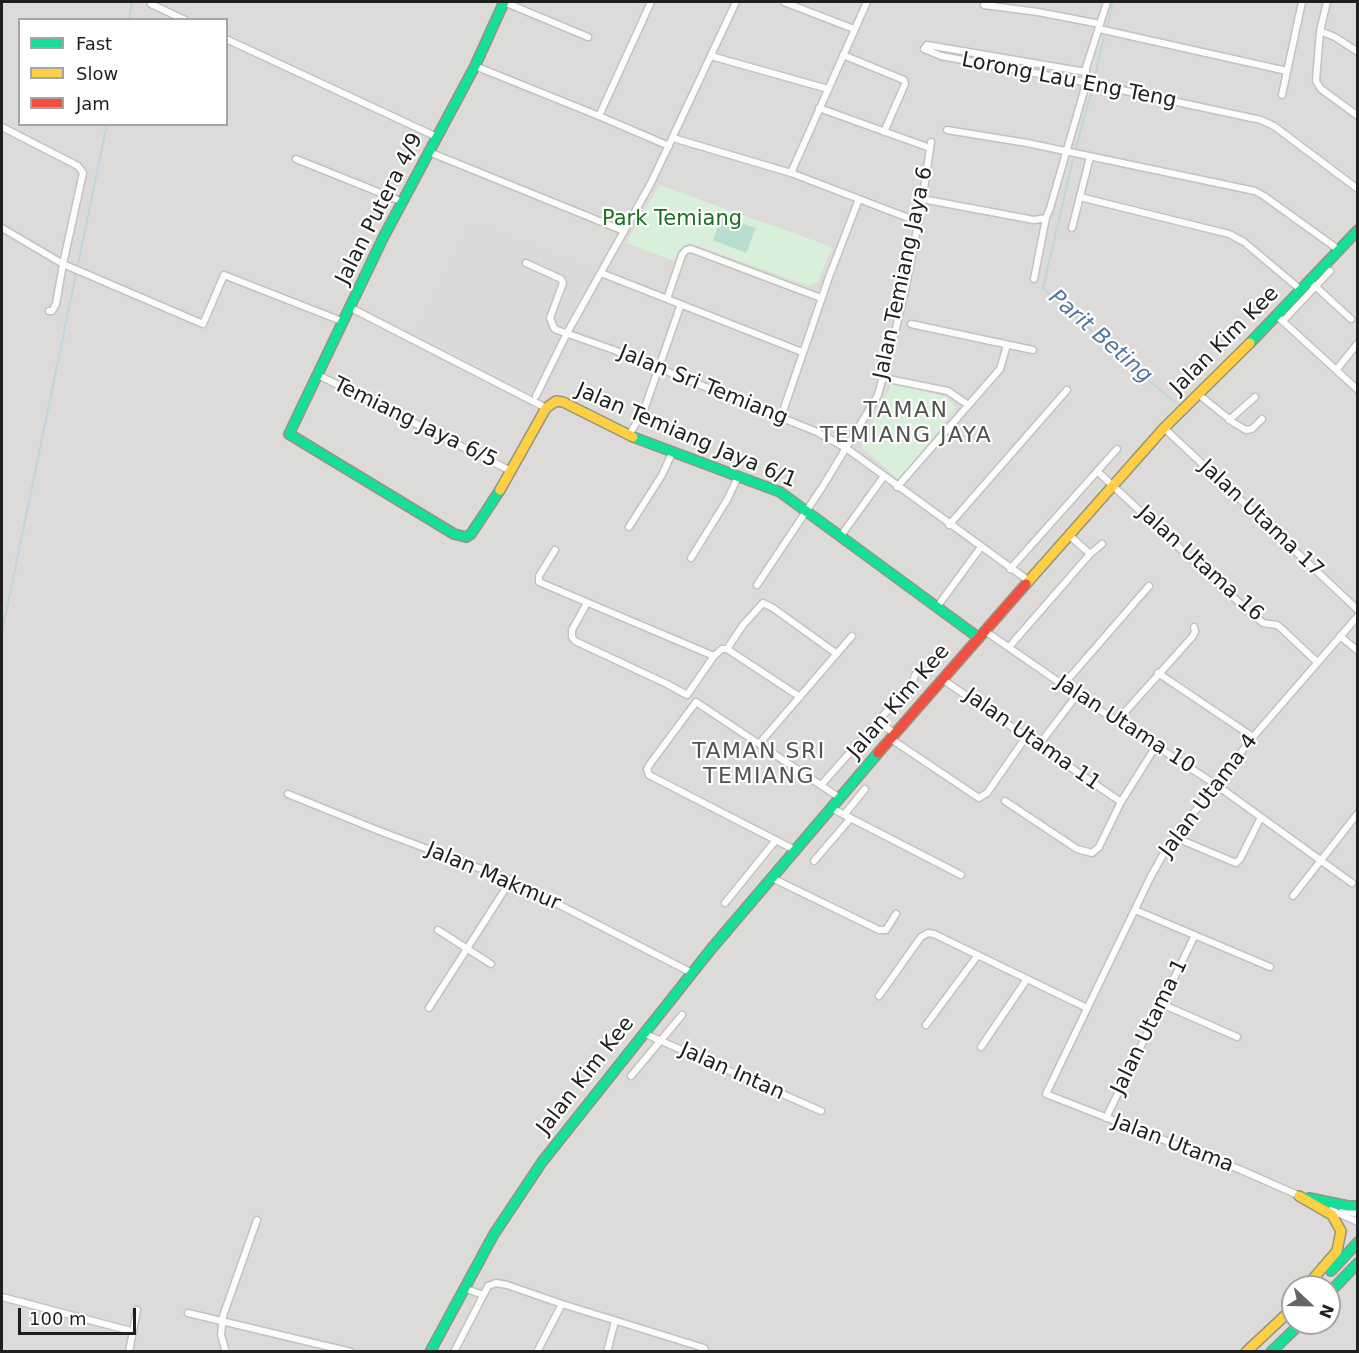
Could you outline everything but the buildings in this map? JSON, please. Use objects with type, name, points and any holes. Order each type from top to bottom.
[{"type":"main road","name":"Jalan Putera 4/9","points":[[504,2],[475,66],[402,202],[289,434],[454,534],[466,537],[471,534],[511,471]]},
{"type":"main road","name":"Jalan Kim Kee","points":[[430,1352],[494,1234],[542,1162],[692,973],[942,679],[1164,428],[1280,319],[1301,290],[1313,284],[1358,230]]},
{"type":"main road","name":"Jalan Temiang Jaya 6/1","points":[[549,405],[563,402],[628,435],[780,492],[937,607],[982,634]]},
{"type":"main road","points":[[511,471],[549,405]]},
{"type":"main road","points":[[1299,1196],[1358,1206]]},
{"type":"main road","points":[[1299,1196],[1332,1215],[1341,1231],[1337,1251],[1316,1275]]},
{"type":"main road","points":[[1326,1275],[1358,1242]]},
{"type":"main road","points":[[1341,1282],[1358,1263]]},
{"type":"main road","points":[[1341,1284],[1358,1269]]},
{"type":"main road","points":[[1255,1343],[1281,1314]]},
{"type":"main road","points":[[1246,1352],[1281,1319]]},
{"type":"main road","points":[[1271,1352],[1289,1335]]},
{"type":"street","points":[[504,2],[588,37]]},
{"type":"street","points":[[599,116],[651,2]]},
{"type":"street","points":[[536,396],[567,333],[669,146],[736,2]]},
{"type":"street","points":[[784,2],[855,29]]},
{"type":"street","points":[[791,173],[867,2]]},
{"type":"street","points":[[1034,279],[1046,218],[1074,153],[1084,91],[1090,84],[1086,72],[1104,29],[1107,2]]},
{"type":"street","points":[[1282,95],[1302,2]]},
{"type":"street","points":[[1327,2],[1320,32],[1316,76],[1318,85],[1358,116]]},
{"type":"street","points":[[151,4],[181,18]]},
{"type":"street","points":[[984,4],[1038,12],[1287,71]]},
{"type":"street","points":[[1320,32],[1335,37],[1358,52]]},
{"type":"street","points":[[228,40],[437,136]]},
{"type":"street","name":"Lorong Lau Eng Teng","points":[[1086,72],[927,45],[924,50],[941,56],[1090,84],[1265,122],[1358,189]]},
{"type":"street","points":[[819,108],[884,132],[905,84],[904,80],[843,55]]},
{"type":"street","points":[[711,56],[828,89]]},
{"type":"street","points":[[475,66],[669,146]]},
{"type":"street","points":[[2,127],[82,170],[83,177],[56,304],[52,311],[49,311]]},
{"type":"street","points":[[947,130],[1074,153],[1255,191],[1340,250]]},
{"type":"street","name":"Jalan Temiang Jaya 6","points":[[757,585],[872,406],[883,378],[919,222],[931,145],[884,132]]},
{"type":"street","points":[[673,138],[791,173],[919,222]]},
{"type":"street","points":[[429,152],[624,231]]},
{"type":"street","points":[[1072,228],[1090,157]]},
{"type":"street","points":[[296,159],[402,202]]},
{"type":"street","points":[[1080,197],[1229,234],[1244,243],[1301,290]]},
{"type":"street","points":[[781,417],[821,297],[859,199]]},
{"type":"street","points":[[922,199],[1034,220],[1046,218]]},
{"type":"street","points":[[2,228],[63,264],[203,324],[224,275],[344,322]]},
{"type":"street","points":[[667,299],[682,255],[686,250],[691,249],[821,297]]},
{"type":"street","points":[[526,263],[561,279],[563,283],[550,318],[554,328],[567,333]]},
{"type":"street","points":[[1330,271],[1313,284],[1280,319],[1358,390]]},
{"type":"street","points":[[601,273],[802,352]]},
{"type":"street","points":[[1313,284],[1351,319]]},
{"type":"street","points":[[628,435],[645,410],[681,304]]},
{"type":"street","points":[[351,308],[549,405]]},
{"type":"street","points":[[911,324],[1032,350]]},
{"type":"street","name":"Jalan Sri Temiang","points":[[567,333],[817,432],[846,448],[1029,581]]},
{"type":"street","points":[[1337,369],[1358,343]]},
{"type":"street","points":[[897,487],[1000,369],[1006,345]]},
{"type":"street","name":"Temiang Jaya 6/5","points":[[318,375],[511,471]]},
{"type":"street","points":[[883,378],[948,391],[968,405]]},
{"type":"street","points":[[949,525],[1067,390]]},
{"type":"street","points":[[1198,394],[1229,420],[1246,430],[1252,429],[1262,419]]},
{"type":"street","points":[[1229,420],[1254,396]]},
{"type":"street","name":"Jalan Utama 17","points":[[1164,428],[1358,610]]},
{"type":"street","points":[[1010,568],[1117,449]]},
{"type":"street","points":[[629,527],[662,476],[672,453]]},
{"type":"street","name":"Jalan Utama 16","points":[[1097,471],[1252,614],[1263,623],[1282,629],[1317,662]]},
{"type":"street","points":[[840,537],[884,476]]},
{"type":"street","points":[[691,558],[727,500],[738,477]]},
{"type":"street","points":[[1069,535],[1090,554]]},
{"type":"street","points":[[1010,647],[1090,554],[1102,544]]},
{"type":"street","points":[[937,607],[981,547]]},
{"type":"street","points":[[555,550],[539,576],[539,582],[714,656]]},
{"type":"street","points":[[1063,685],[1149,586]]},
{"type":"street","points":[[587,603],[572,630],[572,637],[575,641],[687,695],[714,656],[722,649],[727,649],[800,697]]},
{"type":"street","points":[[727,649],[743,625],[763,603],[837,654]]},
{"type":"street","name":"Jalan Utama 4","points":[[1046,1094],[1151,876],[1174,837],[1253,737],[1358,616]]},
{"type":"street","points":[[1117,721],[1193,636],[1194,627]]},
{"type":"street","name":"Jalan Utama 10","points":[[982,634],[1010,647],[1077,695],[1215,784],[1352,883]]},
{"type":"street","points":[[759,744],[852,636]]},
{"type":"street","points":[[1340,636],[1358,651]]},
{"type":"street","points":[[1158,674],[1253,737]]},
{"type":"street","points":[[821,784],[913,682],[915,675]]},
{"type":"street","name":"Jalan Utama 11","points":[[942,679],[1121,802]]},
{"type":"street","points":[[1038,746],[1077,695]]},
{"type":"street","points":[[795,850],[651,777],[647,772],[650,764],[696,702],[840,798]]},
{"type":"street","points":[[878,721],[893,737],[979,798],[987,793],[1026,737]]},
{"type":"street","points":[[1005,801],[1077,849],[1092,854],[1099,847],[1121,802],[1156,746]]},
{"type":"street","points":[[814,861],[865,789]]},
{"type":"street","name":"Jalan Makmur","points":[[288,794],[511,880],[692,973]]},
{"type":"street","points":[[831,808],[961,875]]},
{"type":"street","points":[[1293,896],[1358,813]]},
{"type":"street","points":[[1174,837],[1236,863],[1261,817]]},
{"type":"street","points":[[725,903],[776,840]]},
{"type":"street","points":[[772,878],[881,931],[886,929],[896,914]]},
{"type":"street","points":[[429,1008],[511,880]]},
{"type":"street","points":[[1135,910],[1269,967]]},
{"type":"street","points":[[438,930],[491,964]]},
{"type":"street","points":[[879,996],[921,937],[927,933],[934,934],[1087,1008]]},
{"type":"street","name":"Jalan Utama 1","points":[[1106,1118],[1195,935]]},
{"type":"street","points":[[926,1025],[978,955]]},
{"type":"street","points":[[981,1047],[1027,979]]},
{"type":"street","points":[[1162,1004],[1237,1037]]},
{"type":"street","points":[[631,1076],[682,1015]]},
{"type":"street","name":"Jalan Intan","points":[[643,1033],[821,1112]]},
{"type":"street","name":"Jalan Utama","points":[[1046,1094],[1241,1170],[1358,1222]]},
{"type":"street","name":"Jalan Utama","points":[[1299,1196],[1358,1214]]},
{"type":"street","points":[[226,1352],[221,1335],[222,1322],[257,1220]]},
{"type":"street","points":[[454,1352],[480,1294],[488,1286],[496,1283],[704,1348],[706,1352]]},
{"type":"street","points":[[464,1288],[480,1294]]},
{"type":"street","points":[[2,1297],[132,1331]]},
{"type":"street","points":[[537,1352],[562,1304]]},
{"type":"street","points":[[129,1352],[137,1310]]},
{"type":"street","points":[[188,1313],[351,1352]]},
{"type":"street","points":[[608,1352],[615,1320]]},
{"type":"shaded area","points":[[2,2],[1357,2],[1357,1351],[2,1351]]},
{"type":"shaded area","points":[[474,225],[590,272],[534,389],[420,330]]},
{"type":"green space","name":"Park Temiang","points":[[659,185],[832,247],[818,282],[809,286],[690,243],[678,251],[674,261],[626,243]]},
{"type":"green space","points":[[722,216],[756,228],[746,253],[713,240]]},
{"type":"green space","points":[[892,383],[947,397],[956,408],[899,480],[861,447]]},
{"type":"waterway","points":[[129,18],[132,2]]},
{"type":"waterway","name":"Parit Beting","points":[[1107,27],[1113,2]]},
{"type":"waterway","name":"Parit Beting","points":[[1094,80],[1104,37]]},
{"type":"waterway","name":"Parit Beting","points":[[1076,148],[1091,93]]},
{"type":"waterway","points":[[2,632],[107,126]]},
{"type":"waterway","name":"Parit Beting","points":[[1073,159],[1043,288],[1175,402]]},
{"type":"traffic: fast","points":[[500,490],[471,534],[466,537],[454,534],[289,434],[383,238],[475,66],[504,2]]},
{"type":"traffic: fast","points":[[1250,343],[1358,230]]},
{"type":"traffic: fast","points":[[633,437],[780,492],[979,638]]},
{"type":"traffic: fast","points":[[430,1352],[494,1234],[542,1162],[712,948],[878,753]]},
{"type":"traffic: fast","points":[[1309,1198],[1358,1206]]},
{"type":"traffic: fast","points":[[1331,1271],[1358,1242]]},
{"type":"traffic: fast","points":[[1341,1281],[1358,1263]]},
{"type":"traffic: fast","points":[[1271,1352],[1289,1335]]},
{"type":"traffic: slow","points":[[1026,584],[1164,428],[1250,343]]},
{"type":"traffic: slow","points":[[500,490],[546,408],[556,401],[563,402],[633,437]]},
{"type":"traffic: slow","points":[[1299,1196],[1332,1215],[1341,1231],[1337,1251],[1316,1275]]},
{"type":"traffic: slow","points":[[1246,1352],[1281,1319]]},
{"type":"traffic: jam","points":[[878,753],[1026,584]]},
{"type":"district","name":"TAMAN TEMIANG JAYA","points":[[906,424]]},
{"type":"district","name":"TAMAN SRI TEMIANG","points":[[759,764]]}]
